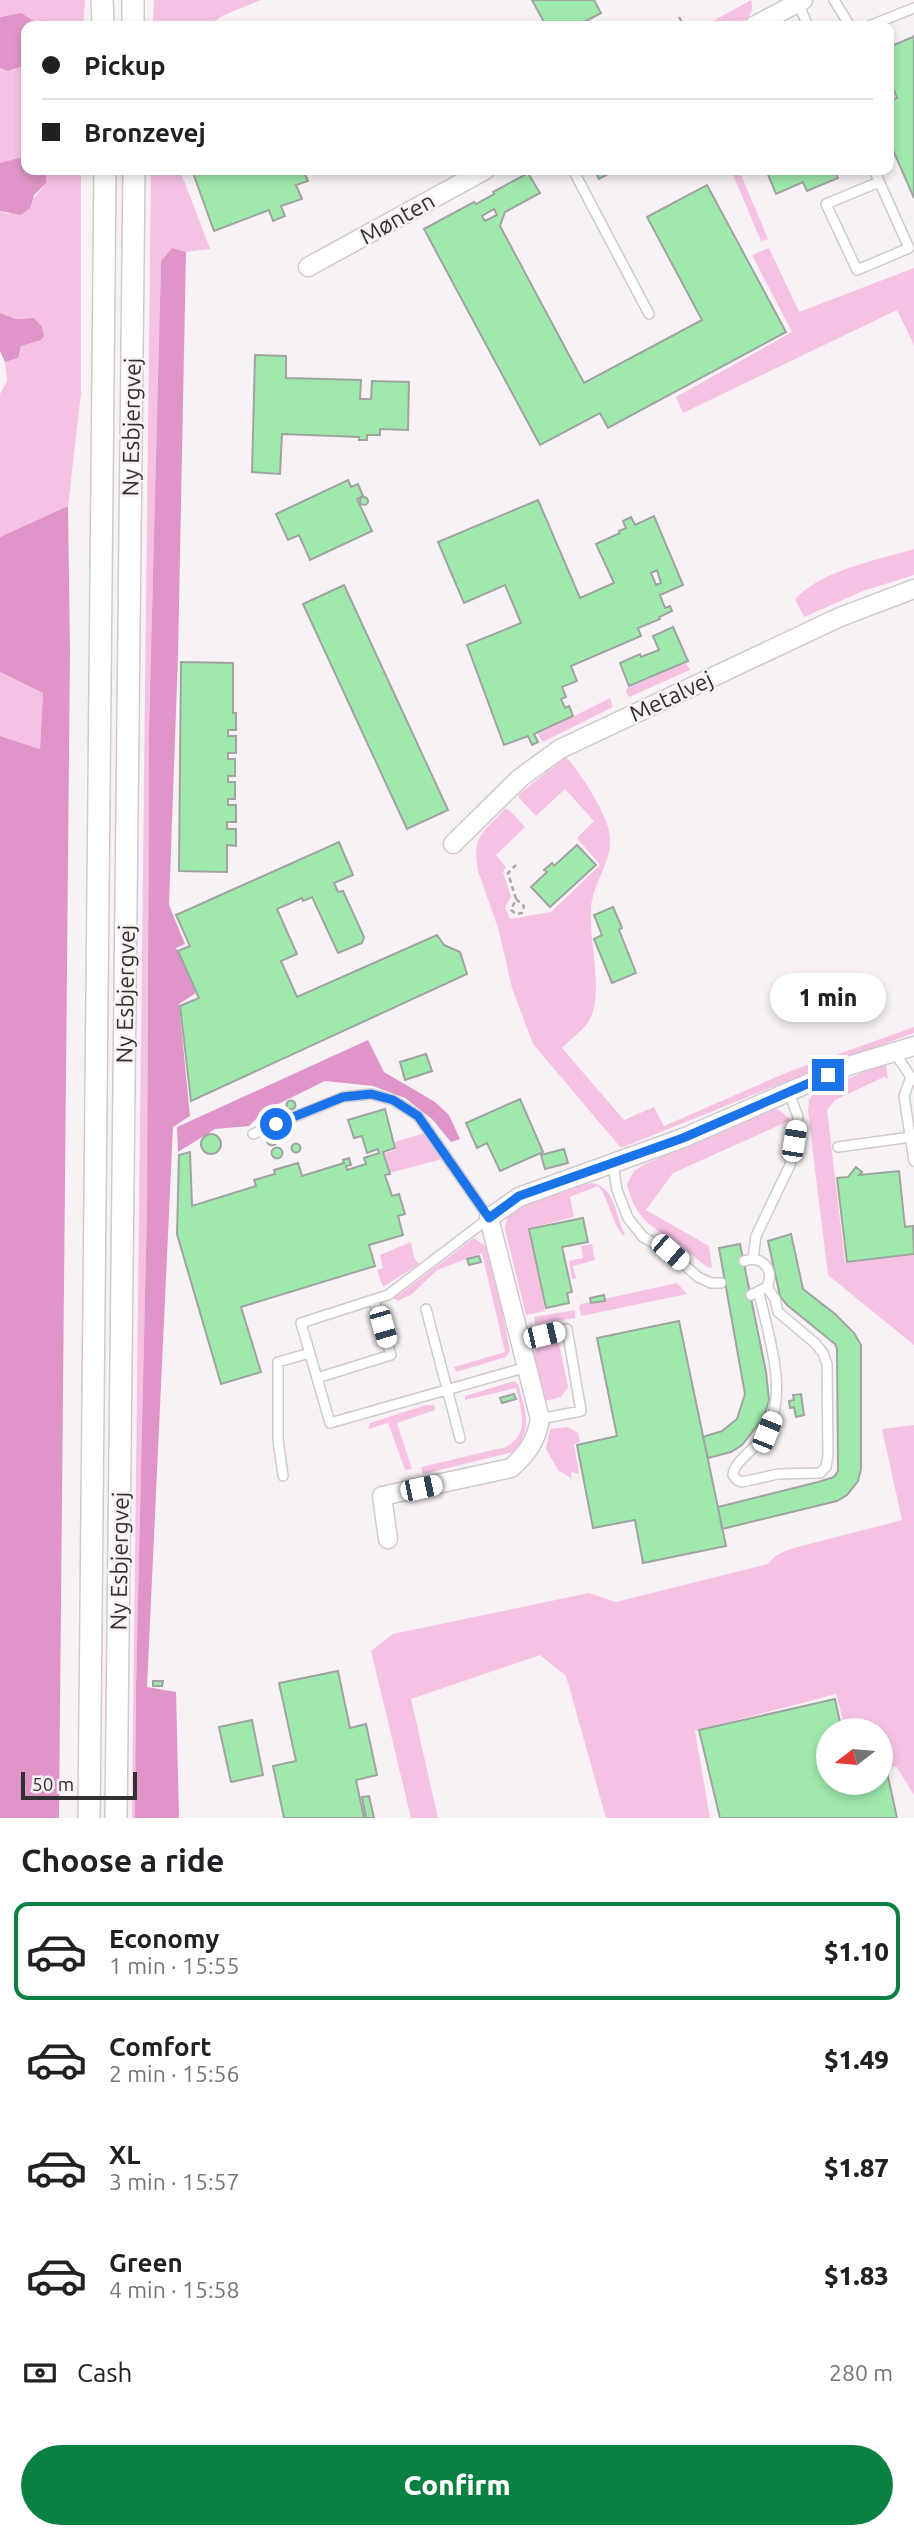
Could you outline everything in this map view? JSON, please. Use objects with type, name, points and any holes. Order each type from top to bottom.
[{"type":"street","points":[[102,0],[103,21]]},
{"type":"street","points":[[133,0],[133,21]]},
{"type":"street","points":[[763,21],[800,1]]},
{"type":"street","name":"Ny Esbjergvej","points":[[89,1818],[105,175]]},
{"type":"street","name":"Ny Esbjergvej","points":[[116,1818],[134,175]]},
{"type":"street","name":"Mønten","points":[[308,267],[476,175]]},
{"type":"street","name":"Metalvej","points":[[453,844],[520,778],[560,749],[840,617],[914,589]]},
{"type":"street","points":[[388,1539],[382,1496],[511,1468],[526,1456],[537,1439],[540,1419],[489,1218],[519,1196],[613,1165],[683,1138],[848,1066],[914,1046]]},
{"type":"lane","points":[[834,0],[847,21]]},
{"type":"lane","points":[[800,1],[806,21]]},
{"type":"lane","points":[[882,21],[914,8]]},
{"type":"lane","points":[[576,175],[649,314]]},
{"type":"lane","points":[[876,175],[879,181],[909,248],[857,270],[826,204],[879,181]]},
{"type":"lane","points":[[894,1052],[913,1079],[904,1096],[914,1161]]},
{"type":"lane","points":[[759,1292],[771,1280],[768,1267],[761,1260],[748,1260],[790,1165],[798,1117],[789,1092]]},
{"type":"lane","points":[[253,1133],[343,1097],[371,1094],[393,1100],[418,1116],[489,1218],[388,1295],[301,1323],[330,1423],[527,1367]]},
{"type":"lane","points":[[838,1147],[911,1138]]},
{"type":"lane","points":[[613,1165],[617,1190],[628,1218],[643,1237],[670,1252],[698,1277],[711,1283],[721,1283]]},
{"type":"lane","points":[[759,1292],[775,1299],[778,1312],[815,1343],[827,1364],[828,1455],[826,1467],[820,1473],[778,1474],[742,1482],[733,1475],[733,1469],[740,1460],[754,1450],[767,1432],[775,1411],[775,1370],[759,1292]]},
{"type":"lane","points":[[317,1378],[391,1355],[374,1300]]},
{"type":"lane","points":[[426,1309],[460,1438]]},
{"type":"lane","points":[[520,1340],[567,1329],[582,1411],[540,1419]]},
{"type":"lane","points":[[283,1476],[278,1440],[278,1362],[310,1353]]},
{"type":"path","points":[[678,17],[681,21]]},
{"type":"path","points":[[516,865],[508,873],[516,899]]},
{"type":"shaded area","points":[[0,0],[85,0],[83,21],[22,21],[0,17]]},
{"type":"shaded area","points":[[154,0],[261,0],[215,21],[153,21]]},
{"type":"shaded area","points":[[751,0],[752,9],[744,21],[713,21]]},
{"type":"shaded area","points":[[21,13],[34,21],[21,21],[21,67],[8,71],[0,68],[0,17]]},
{"type":"shaded area","points":[[21,67],[21,160],[0,163],[0,68],[9,71]]},
{"type":"shaded area","points":[[21,158],[21,175],[46,175],[46,183],[34,195],[30,208],[21,215],[0,211],[0,163]]},
{"type":"shaded area","points":[[45,175],[81,175],[81,393],[68,506],[0,537],[0,394],[7,381],[5,362],[18,358],[34,318],[16,319],[0,313],[0,211],[8,214],[22,206],[39,192]]},
{"type":"shaded area","points":[[151,175],[182,175],[210,249],[186,252],[172,248],[161,261],[149,729],[147,1208],[135,1818],[132,1818]]},
{"type":"shaded area","points":[[733,175],[741,175],[768,239],[761,241]]},
{"type":"shaded area","points":[[172,248],[186,252],[178,656],[169,905],[185,944],[176,948],[196,993],[179,1004],[190,1116],[173,1127],[147,1687],[176,1692],[179,1818],[135,1818],[147,1208],[149,729],[161,261]]},
{"type":"shaded area","points":[[769,248],[799,312],[914,268],[914,345],[897,310],[683,413],[676,397],[792,332],[752,255]]},
{"type":"shaded area","points":[[0,313],[16,319],[34,318],[42,327],[44,336],[41,340],[21,346],[18,358],[5,362],[0,351]]},
{"type":"shaded area","points":[[68,506],[70,650],[59,1818],[0,1818],[0,736],[40,749],[43,693],[0,672],[0,537]]},
{"type":"shaded area","points":[[914,549],[914,575],[863,591],[804,617],[795,599],[820,580],[851,567]]},
{"type":"shaded area","points":[[686,663],[690,670],[629,697],[626,692],[627,688]]},
{"type":"shaded area","points":[[0,672],[43,693],[40,749],[0,736]]},
{"type":"shaded area","points":[[610,698],[613,707],[543,742],[538,734]]},
{"type":"shaded area","points":[[566,757],[586,783],[605,818],[610,846],[591,909],[596,979],[594,1006],[586,1025],[562,1048],[624,1120],[654,1107],[664,1126],[788,1072],[914,1027],[914,1033],[621,1148],[533,1044],[512,988],[499,931],[476,859],[478,842],[485,830],[505,809],[509,810],[525,827],[496,855],[506,867],[503,872],[511,897],[505,907],[510,919],[551,912],[600,865],[577,838],[594,821],[565,789],[536,816],[519,798],[519,794]]},
{"type":"shaded area","points":[[368,1040],[384,1072],[435,1102],[449,1115],[460,1139],[451,1142],[432,1119],[405,1098],[373,1086],[325,1081],[264,1111],[249,1126],[215,1129],[178,1152],[177,1127]]},
{"type":"shaded area","points":[[886,1065],[888,1079],[884,1077],[835,1100],[827,1110],[845,1263],[914,1255],[914,1345],[828,1275],[808,1112],[809,1100],[814,1092]]},
{"type":"shaded area","points":[[778,1109],[791,1120],[673,1173],[646,1210],[709,1246],[712,1268],[653,1227],[640,1214],[627,1184],[634,1171],[770,1110]]},
{"type":"shaded area","points":[[424,1133],[433,1142],[442,1159],[390,1173],[385,1153],[396,1150],[395,1142]]},
{"type":"shaded area","points":[[592,1183],[600,1186],[606,1190],[610,1196],[625,1234],[619,1229],[598,1186],[570,1197],[574,1217],[530,1228],[545,1311],[526,1315],[505,1229],[507,1218],[535,1200]]},
{"type":"shaded area","points":[[474,1238],[487,1247],[492,1261],[510,1351],[506,1357],[456,1372],[454,1367],[505,1352],[482,1253],[437,1270],[412,1294],[398,1301],[388,1295],[400,1294]]},
{"type":"shaded area","points":[[411,1242],[414,1258],[419,1264],[383,1287],[377,1270],[383,1268],[380,1255]]},
{"type":"shaded area","points":[[592,1244],[595,1260],[573,1266],[576,1278],[572,1279],[569,1261],[583,1258],[581,1246]]},
{"type":"shaded area","points":[[677,1283],[687,1294],[581,1316],[581,1304]]},
{"type":"shaded area","points":[[575,1310],[575,1318],[535,1324],[534,1317]]},
{"type":"shaded area","points":[[558,1339],[568,1387],[561,1397],[545,1401],[534,1355],[540,1345]]},
{"type":"shaded area","points":[[514,1381],[518,1384],[523,1403],[526,1427],[520,1444],[513,1452],[423,1474],[421,1467],[506,1447],[514,1441],[519,1435],[522,1421],[516,1388],[465,1400],[465,1396]]},
{"type":"shaded area","points":[[426,1405],[434,1405],[435,1410],[397,1423],[412,1469],[405,1470],[388,1423],[368,1429],[370,1423]]},
{"type":"shaded area","points":[[914,1425],[914,1795],[896,1766],[893,1767],[893,1718],[842,1718],[836,1694],[695,1731],[710,1818],[606,1818],[566,1676],[540,1655],[411,1699],[438,1818],[411,1818],[371,1651],[393,1634],[589,1593],[616,1602],[768,1564],[775,1556],[790,1549],[902,1520],[882,1429]]},
{"type":"shaded area","points":[[568,1427],[578,1433],[580,1442],[574,1444],[579,1474],[571,1472],[572,1479],[558,1470],[546,1449],[550,1429]]},
{"type":"building","points":[[532,0],[594,0],[601,13],[586,21],[543,21]]},
{"type":"building","points":[[914,36],[914,198],[894,152],[894,99],[897,98],[894,90],[894,45]]},
{"type":"building","points":[[194,175],[305,175],[308,181],[296,185],[302,199],[281,206],[285,216],[273,221],[269,210],[214,231]]},
{"type":"building","points":[[524,175],[529,175],[540,193],[505,212],[500,226],[584,383],[702,320],[647,217],[707,185],[786,332],[608,428],[600,413],[540,445],[424,229],[494,194],[493,192]],"holes":[[[494,209],[497,215],[485,221],[482,216]]]},
{"type":"building","points":[[768,175],[836,175],[838,178],[807,191],[803,182],[776,194]]},
{"type":"building","points":[[255,355],[286,356],[286,378],[361,380],[360,399],[371,399],[372,381],[409,382],[408,430],[380,429],[380,435],[367,435],[367,440],[359,440],[359,437],[282,434],[280,474],[252,472]]},
{"type":"building","points":[[348,480],[351,487],[358,484],[363,496],[357,499],[372,531],[310,560],[299,535],[288,540],[276,514]]},
{"type":"building","points":[[364,497],[368,501],[364,505],[360,501]]},
{"type":"building","points":[[538,500],[580,598],[614,583],[596,544],[620,533],[619,531],[626,528],[623,521],[631,517],[635,525],[654,516],[683,585],[660,595],[665,608],[670,606],[672,611],[638,628],[641,636],[571,666],[577,681],[562,687],[566,697],[561,699],[565,708],[569,706],[573,716],[534,734],[538,742],[532,745],[528,736],[504,745],[467,645],[521,623],[505,585],[464,603],[438,542]],"holes":[[[657,570],[661,583],[656,585],[651,573]]]},
{"type":"building","points":[[344,585],[448,810],[407,829],[303,604]]},
{"type":"building","points":[[673,627],[688,661],[629,686],[620,663],[640,654],[641,657],[659,650],[653,636]]},
{"type":"building","points":[[181,662],[233,663],[233,713],[236,713],[236,730],[228,730],[228,736],[236,736],[236,753],[228,753],[228,759],[235,759],[235,776],[228,776],[228,782],[235,782],[235,799],[228,799],[228,805],[236,805],[236,822],[227,822],[227,829],[236,829],[236,846],[227,845],[227,872],[179,871]]},
{"type":"building","points":[[339,842],[353,875],[334,883],[338,892],[343,891],[364,937],[362,943],[338,953],[312,897],[303,901],[302,898],[277,909],[297,954],[281,961],[297,997],[437,935],[444,945],[460,952],[467,974],[191,1101],[180,1006],[199,998],[178,951],[190,946],[176,915]]},
{"type":"building","points":[[577,845],[596,865],[550,907],[531,887],[547,872],[544,870],[552,863],[554,866]]},
{"type":"building","points":[[613,907],[636,973],[612,983],[594,939],[602,935],[594,915]]},
{"type":"building","points":[[426,1054],[432,1071],[405,1080],[400,1062]]},
{"type":"building","points":[[520,1099],[543,1152],[500,1171],[487,1143],[477,1148],[466,1123]]},
{"type":"building","points":[[291,1100],[296,1105],[291,1110],[286,1105]]},
{"type":"building","points":[[385,1109],[395,1148],[383,1152],[390,1174],[385,1175],[392,1196],[399,1194],[405,1214],[398,1216],[403,1235],[369,1245],[375,1266],[241,1307],[261,1372],[221,1384],[177,1234],[179,1155],[190,1152],[192,1206],[256,1186],[254,1180],[275,1174],[274,1170],[298,1163],[302,1176],[344,1163],[343,1160],[349,1158],[351,1165],[346,1166],[347,1170],[366,1164],[364,1158],[379,1153],[378,1149],[367,1153],[362,1136],[354,1138],[348,1120]]},
{"type":"building","points":[[211,1134],[218,1137],[221,1144],[218,1151],[211,1154],[204,1151],[201,1144],[204,1137]]},
{"type":"building","points":[[272,1135],[276,1136],[276,1144],[272,1145],[268,1144],[267,1140],[268,1136]]},
{"type":"building","points":[[296,1143],[301,1148],[296,1153],[291,1148]]},
{"type":"building","points":[[277,1147],[283,1153],[277,1159],[271,1153]]},
{"type":"building","points":[[564,1149],[568,1163],[545,1169],[541,1155]]},
{"type":"building","points":[[856,1167],[862,1172],[859,1175],[899,1171],[905,1227],[913,1226],[914,1254],[847,1262],[837,1178],[848,1177]]},
{"type":"building","points":[[583,1218],[588,1242],[562,1247],[572,1292],[567,1293],[569,1303],[546,1308],[529,1229]]},
{"type":"building","points":[[791,1234],[803,1289],[835,1314],[854,1333],[861,1345],[861,1469],[858,1481],[847,1495],[837,1501],[722,1529],[718,1507],[818,1482],[834,1477],[838,1471],[837,1349],[835,1344],[787,1305],[780,1296],[768,1241]]},
{"type":"building","points":[[740,1244],[766,1372],[769,1400],[764,1417],[742,1445],[731,1452],[708,1458],[703,1437],[722,1431],[737,1419],[745,1394],[719,1248]]},
{"type":"building","points":[[479,1256],[481,1262],[469,1265],[467,1259]]},
{"type":"building","points":[[604,1295],[605,1301],[591,1303],[590,1298]]},
{"type":"building","points":[[679,1321],[726,1546],[643,1563],[635,1520],[593,1528],[577,1445],[617,1436],[597,1338]]},
{"type":"building","points":[[514,1394],[516,1399],[502,1403],[500,1398]]},
{"type":"building","points":[[801,1394],[804,1415],[796,1417],[794,1407],[790,1408],[789,1401],[794,1400],[793,1395]]},
{"type":"building","points":[[338,1671],[350,1728],[366,1724],[377,1775],[356,1780],[364,1818],[284,1818],[273,1766],[296,1761],[279,1683]]},
{"type":"building","points":[[153,1681],[163,1681],[162,1686],[153,1686]]},
{"type":"building","points":[[835,1699],[839,1718],[816,1718],[816,1796],[892,1795],[897,1818],[720,1818],[699,1730]]},
{"type":"building","points":[[252,1720],[263,1775],[231,1782],[219,1727]]},
{"type":"building","points":[[369,1796],[374,1818],[366,1818],[362,1797]]},
{"type":"route","points":[[276,1124],[343,1097],[371,1094],[393,1100],[418,1116],[489,1218],[519,1196],[613,1165],[683,1138],[828,1075]]}]
